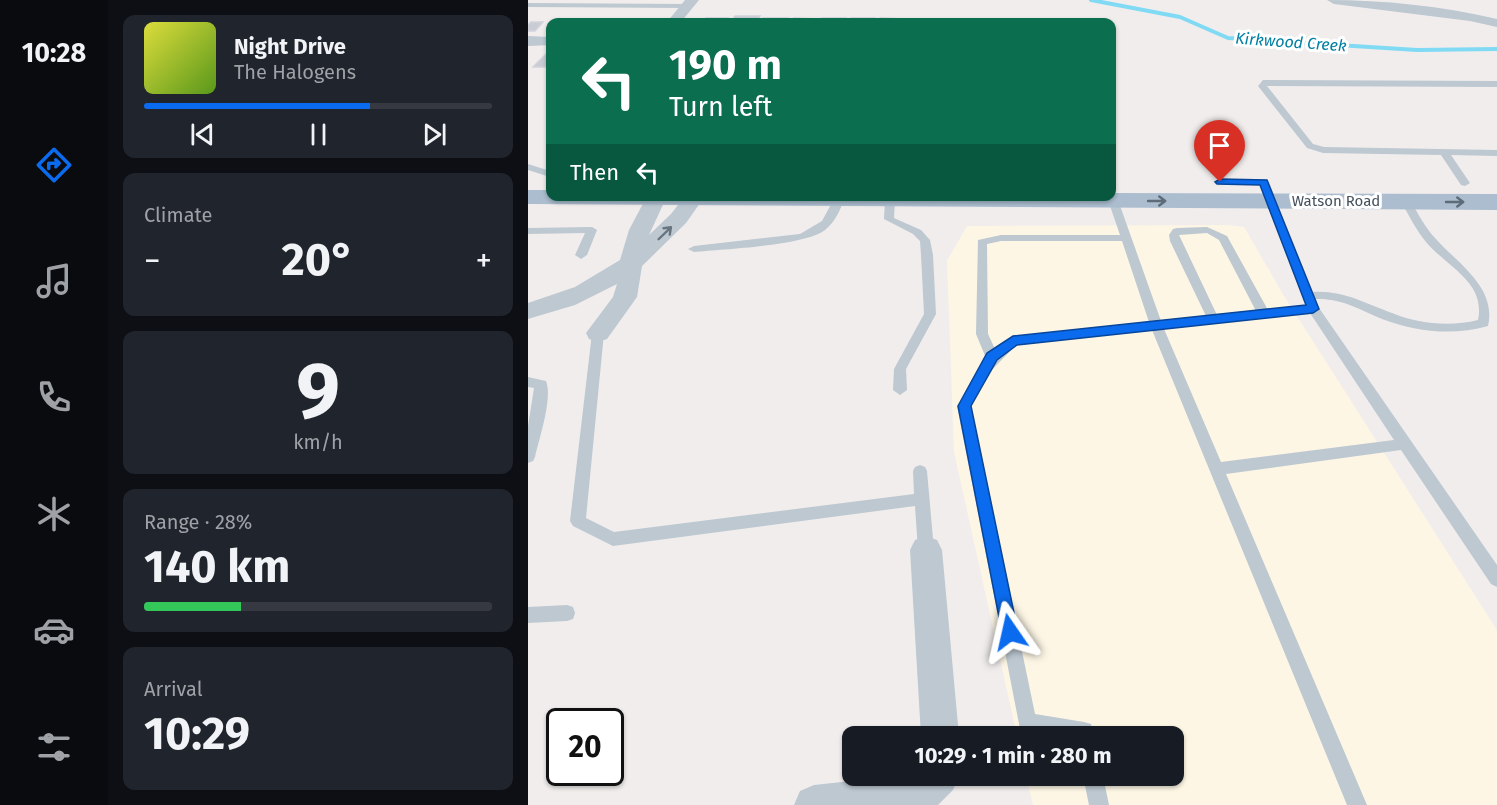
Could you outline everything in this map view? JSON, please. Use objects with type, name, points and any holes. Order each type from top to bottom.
[{"type":"main road","points":[[528,176],[546,175]]},
{"type":"main road","name":"Watson Road","points":[[1116,191],[1267,191],[1465,183],[1496,199]]},
{"type":"main road","name":"Watson Road","points":[[1267,191],[1406,202],[1496,199]]},
{"type":"main road","name":"Watson Road","points":[[528,197],[546,197]]},
{"type":"street","points":[[1334,0],[1470,17],[1497,23]]},
{"type":"street","points":[[677,18],[689,3]]},
{"type":"street","points":[[528,40],[546,40]]},
{"type":"street","points":[[598,333],[602,324],[623,301],[628,290],[630,266],[647,213],[654,201]]},
{"type":"street","points":[[528,311],[581,295],[630,266],[687,212],[693,201]]},
{"type":"street","points":[[926,550],[939,726]]},
{"type":"street","points":[[814,805],[877,799],[927,790],[930,786]]},
{"type":"lane","points":[[528,5],[689,3]]},
{"type":"lane","points":[[1497,84],[1266,82],[1262,86],[1310,146],[1323,150],[1497,153]]},
{"type":"lane","points":[[1444,152],[1465,183]]},
{"type":"lane","points":[[528,167],[546,174]]},
{"type":"lane","points":[[1267,191],[1310,303],[1497,579]]},
{"type":"lane","points":[[694,249],[802,237],[816,232],[833,217],[838,201]]},
{"type":"lane","points":[[890,201],[889,219],[917,232],[925,240],[927,255],[930,314],[900,369],[900,390]]},
{"type":"lane","points":[[1115,201],[1156,325],[1357,805]]},
{"type":"lane","points":[[1052,726],[1027,722],[964,406],[992,357],[1013,341],[1264,314],[1337,294],[1387,316],[1429,326],[1454,328],[1484,322],[1490,315],[1490,303],[1483,285],[1470,270],[1436,245],[1406,202]]},
{"type":"lane","points":[[528,231],[592,230],[581,255]]},
{"type":"lane","points":[[1213,320],[1175,241],[1174,235],[1177,231],[1209,230],[1218,233],[1223,238],[1264,314]]},
{"type":"lane","points":[[992,357],[982,334],[982,242],[989,239],[1126,238]]},
{"type":"lane","points":[[598,333],[578,521],[613,539],[922,499]]},
{"type":"lane","points":[[528,382],[541,385],[540,404],[528,457]]},
{"type":"lane","points":[[1216,469],[1405,444]]},
{"type":"lane","points":[[920,471],[926,550]]},
{"type":"lane","points":[[528,615],[567,612]]},
{"type":"lane","points":[[1095,786],[1100,805]]},
{"type":"shaded area","points":[[1228,225],[1244,227],[1284,296],[1497,630],[1497,805],[1033,805],[1028,786],[1184,786],[1184,726],[1015,726],[954,452],[947,261],[967,226]]},
{"type":"building","points":[[735,16],[760,16],[759,18],[734,18]]},
{"type":"building","points":[[531,22],[543,22],[535,31],[528,31],[528,25]]},
{"type":"building","points":[[546,54],[546,67],[533,67]]},
{"type":"waterway","name":"Kirkwood Creek","points":[[1091,0],[1180,17],[1228,38],[1417,50],[1497,49]]},
{"type":"route","points":[[1010,632],[964,406],[992,357],[1013,341],[1313,309],[1264,182],[1220,182]]}]
